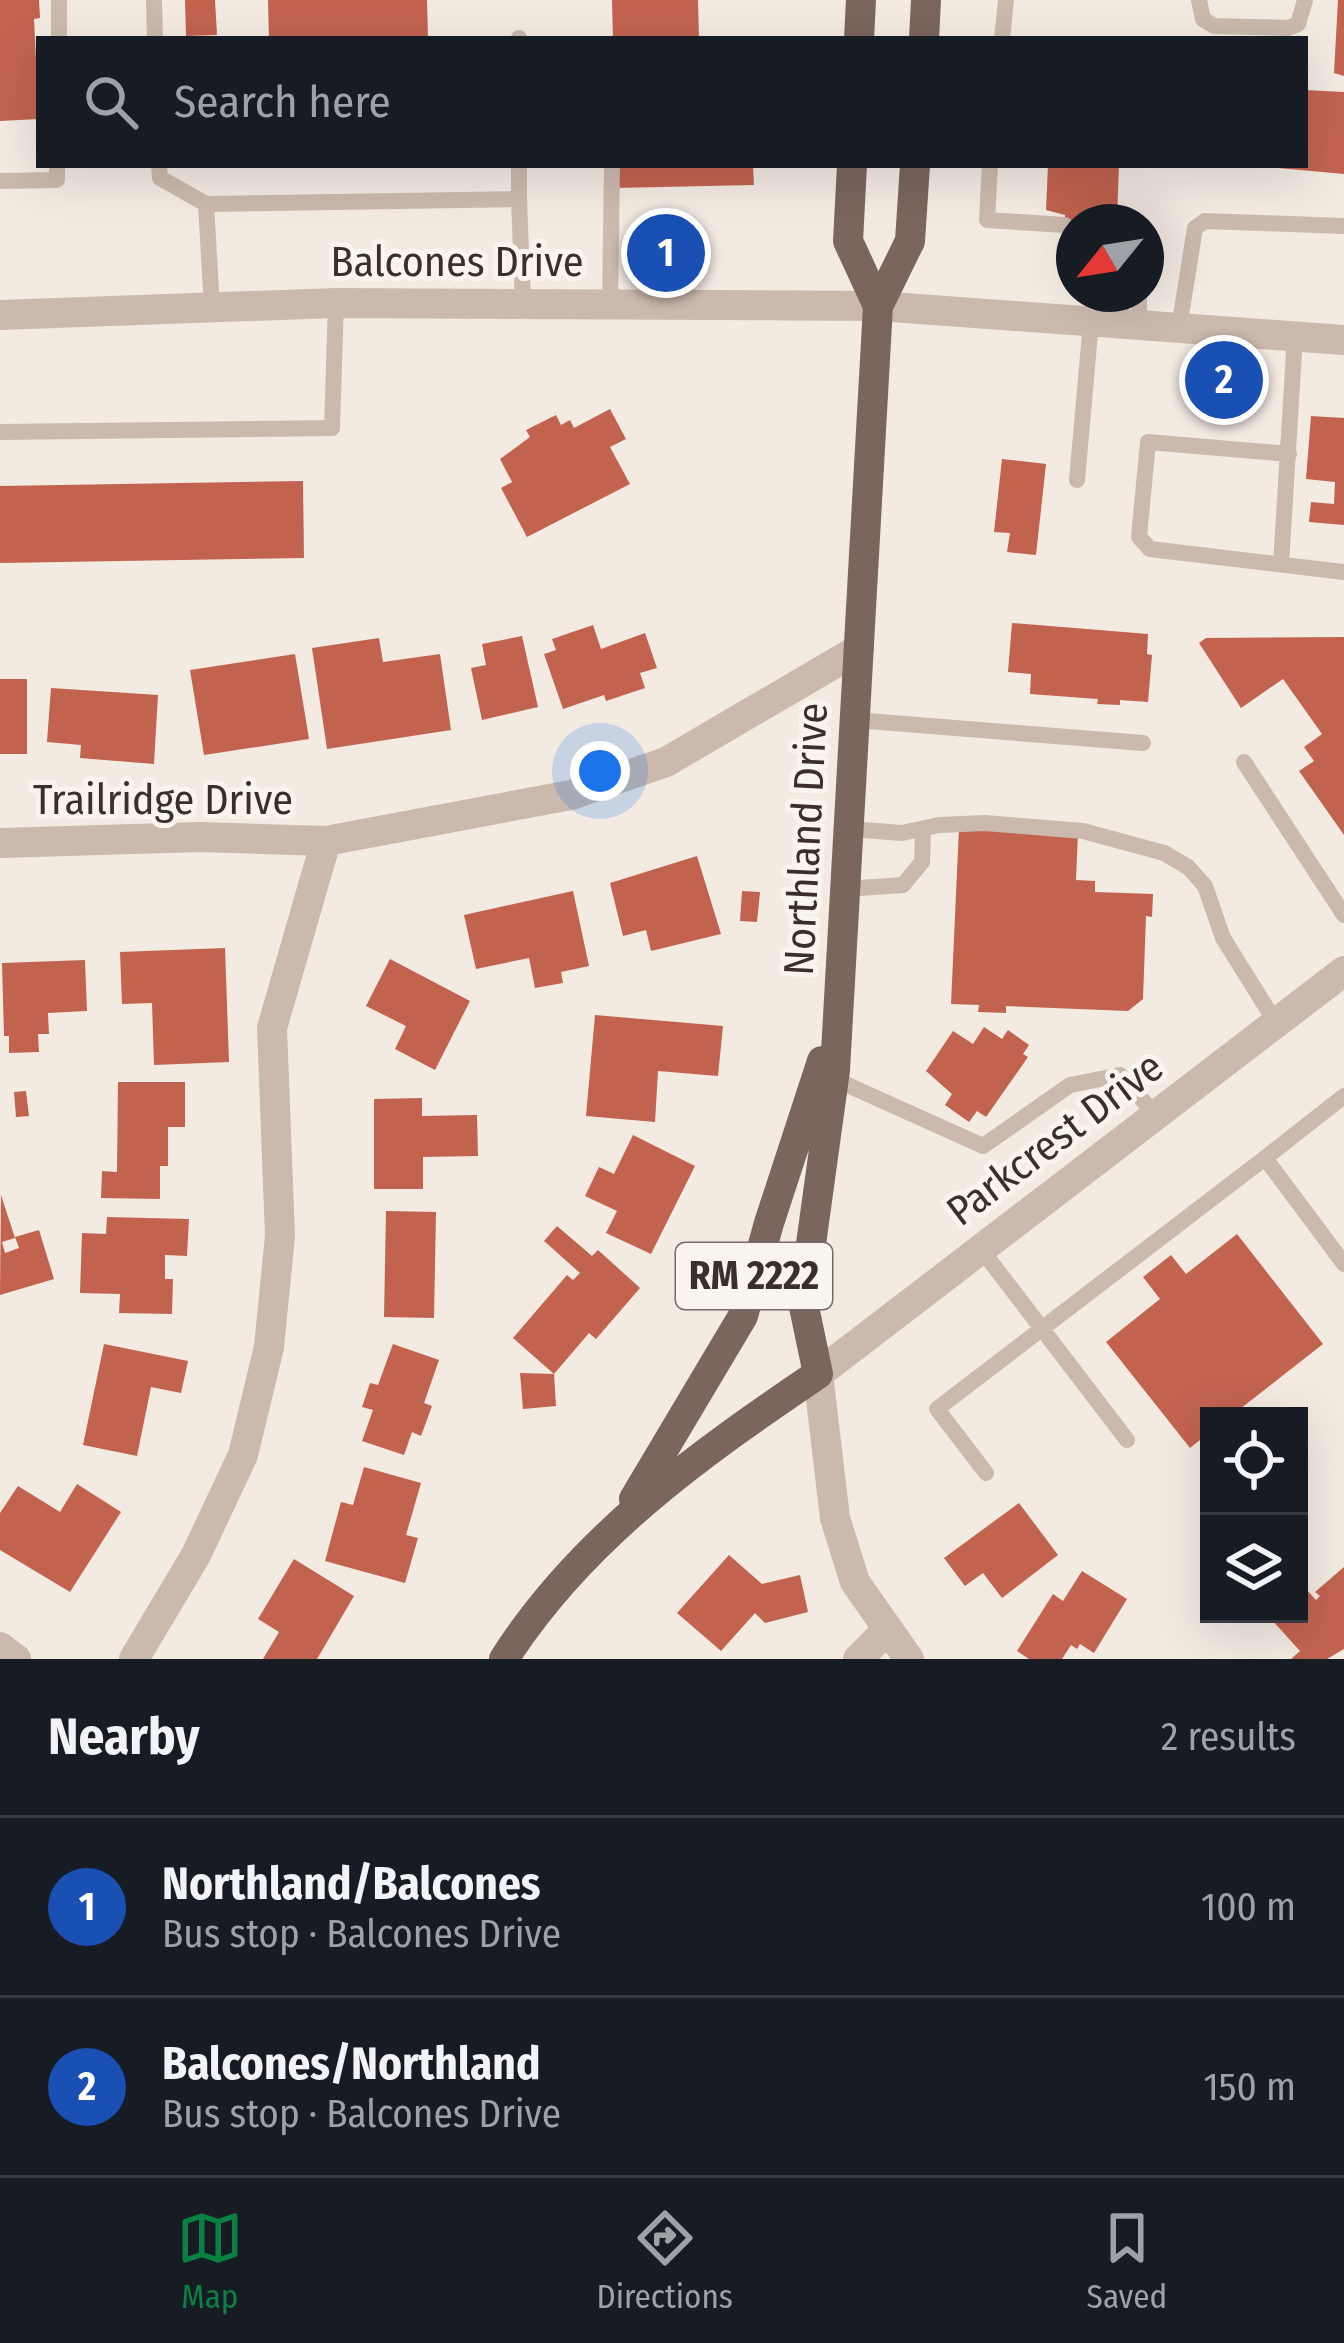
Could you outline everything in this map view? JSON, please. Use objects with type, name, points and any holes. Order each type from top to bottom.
[{"type":"main road","points":[[859,36],[861,0]]},
{"type":"main road","points":[[924,36],[926,0]]},
{"type":"main road","name":"Northland Drive","points":[[852,168],[848,241],[878,306]]},
{"type":"main road","name":"Northland Drive","points":[[818,1374],[803,1302],[826,1075],[838,1011],[878,306],[910,241],[915,168]]},
{"type":"main road","name":"RM 2222","points":[[621,1520],[743,1316],[769,1223],[826,1075]]},
{"type":"main road","name":"RM 2222","points":[[504,1659],[526,1625],[621,1520],[716,1442],[818,1374]]},
{"type":"street","name":"Balcones Drive","points":[[0,315],[336,303],[878,306],[1091,322],[1128,312]]},
{"type":"street","name":"Balcones Drive","points":[[1145,312],[1179,328],[1344,340]]},
{"type":"street","name":"Trailridge Drive","points":[[0,843],[200,837],[326,842],[572,795],[666,762],[859,649]]},
{"type":"street","points":[[134,1659],[196,1555],[243,1455],[268,1347],[280,1236],[272,1028],[326,842]]},
{"type":"street","name":"Parkcrest Drive","points":[[818,1374],[1344,971]]},
{"type":"street","points":[[818,1374],[835,1518],[855,1582],[909,1659]]},
{"type":"street","points":[[858,1659],[886,1631]]},
{"type":"street","points":[[0,1646],[16,1659]]},
{"type":"lane","points":[[58,36],[59,0]]},
{"type":"lane","points":[[154,0],[155,36]]},
{"type":"lane","points":[[1002,36],[1006,0]]},
{"type":"lane","points":[[1199,0],[1203,20],[1214,26],[1288,28],[1298,24],[1305,0]]},
{"type":"lane","points":[[0,181],[57,180],[57,168]]},
{"type":"lane","points":[[160,168],[160,178],[206,204],[519,199]]},
{"type":"lane","points":[[519,168],[523,304]]},
{"type":"lane","points":[[610,305],[612,168]]},
{"type":"lane","points":[[990,168],[987,220],[1056,224]]},
{"type":"lane","points":[[206,204],[212,308]]},
{"type":"lane","points":[[1179,328],[1196,228],[1205,220],[1344,226]]},
{"type":"lane","points":[[0,432],[332,428],[336,303]]},
{"type":"lane","points":[[1077,480],[1091,322]]},
{"type":"lane","points":[[1281,564],[1295,336]]},
{"type":"lane","points":[[1289,454],[1148,442],[1139,537],[1150,550],[1344,572]]},
{"type":"lane","points":[[855,720],[1143,743]]},
{"type":"lane","points":[[1244,762],[1344,915]]},
{"type":"lane","points":[[849,829],[902,833],[960,822],[1083,831],[1164,853],[1188,867],[1205,886],[1229,950],[1276,1023]]},
{"type":"lane","points":[[845,889],[903,885],[922,862],[923,830]]},
{"type":"lane","points":[[826,1075],[983,1146],[1070,1085],[1120,1075],[1156,1115]]},
{"type":"lane","points":[[986,1474],[938,1408],[1344,1096]]},
{"type":"lane","points":[[1265,1157],[1344,1264]]},
{"type":"lane","points":[[981,1249],[1127,1440]]},
{"type":"building","points":[[0,0],[39,0],[40,18],[34,19],[36,119],[0,121]]},
{"type":"building","points":[[185,0],[215,0],[217,35],[186,36]]},
{"type":"building","points":[[268,0],[427,0],[428,36],[269,36]]},
{"type":"building","points":[[612,0],[698,0],[699,36],[613,36]]},
{"type":"building","points":[[1338,0],[1344,0],[1344,76],[1334,73]]},
{"type":"building","points":[[1308,90],[1344,92],[1344,174],[1278,168],[1308,168]]},
{"type":"building","points":[[614,168],[753,168],[754,185],[615,188]]},
{"type":"building","points":[[1048,168],[1119,168],[1118,204],[1056,204],[1056,213],[1046,210]]},
{"type":"building","points":[[610,409],[626,439],[610,447],[630,484],[527,537],[501,488],[512,482],[500,459],[530,437],[526,430],[556,415],[561,425],[570,420],[574,428]]},
{"type":"building","points":[[1311,416],[1344,418],[1344,525],[1309,522],[1311,502],[1334,504],[1335,482],[1306,479]]},
{"type":"building","points":[[1002,459],[1046,464],[1036,555],[1007,552],[1010,533],[994,532]]},
{"type":"building","points":[[303,481],[304,558],[0,563],[0,486]]},
{"type":"building","points":[[1012,623],[1148,634],[1147,654],[1152,655],[1148,702],[1097,704],[1098,699],[1030,694],[1031,674],[1008,672]]},
{"type":"building","points":[[593,625],[601,649],[645,633],[657,668],[640,673],[645,688],[563,709],[544,654],[556,650],[552,639]]},
{"type":"building","points":[[522,636],[538,707],[482,720],[471,668],[486,665],[482,644]]},
{"type":"building","points":[[1344,637],[1344,835],[1299,771],[1314,761],[1304,747],[1322,734],[1283,679],[1241,708],[1199,643],[1206,638]]},
{"type":"building","points":[[379,638],[383,662],[440,654],[451,730],[327,749],[312,648]]},
{"type":"building","points":[[295,654],[309,739],[204,755],[190,670]]},
{"type":"building","points":[[0,679],[27,679],[27,754],[0,754]]},
{"type":"building","points":[[51,688],[158,695],[154,764],[80,758],[81,745],[47,742]]},
{"type":"building","points":[[959,828],[1078,833],[1076,880],[1095,881],[1095,892],[1153,894],[1152,917],[1146,916],[1143,999],[1128,1011],[1006,1006],[1006,1013],[978,1012],[979,1005],[951,1004]]},
{"type":"building","points":[[697,856],[721,934],[651,951],[646,930],[623,936],[610,883]]},
{"type":"building","points":[[573,891],[589,966],[561,972],[563,983],[535,988],[529,958],[476,969],[464,915]]},
{"type":"building","points":[[742,891],[760,892],[757,922],[740,921]]},
{"type":"building","points":[[225,948],[229,1062],[154,1065],[152,1003],[122,1004],[120,952]]},
{"type":"building","points":[[390,959],[470,1001],[435,1070],[395,1049],[406,1026],[366,1006]]},
{"type":"building","points":[[85,960],[87,1011],[48,1013],[49,1034],[38,1034],[39,1052],[9,1053],[9,1036],[4,1036],[2,963]]},
{"type":"building","points":[[595,1015],[723,1026],[718,1076],[658,1071],[655,1122],[586,1116]]},
{"type":"building","points":[[984,1027],[1002,1039],[1008,1030],[1029,1045],[1023,1054],[1028,1057],[986,1117],[977,1111],[969,1122],[945,1105],[952,1094],[926,1071],[953,1031],[973,1044]]},
{"type":"building","points":[[118,1082],[185,1082],[185,1127],[168,1127],[168,1166],[160,1166],[160,1199],[101,1198],[102,1171],[117,1172]]},
{"type":"building","points":[[26,1091],[29,1116],[16,1117],[14,1092]]},
{"type":"building","points":[[422,1098],[422,1116],[477,1115],[478,1156],[423,1157],[423,1189],[374,1189],[374,1099]]},
{"type":"building","points":[[633,1135],[695,1166],[651,1254],[606,1233],[617,1211],[585,1196],[599,1167],[614,1174]]},
{"type":"building","points":[[1,1195],[15,1238],[2,1242],[5,1253],[19,1248],[15,1237],[39,1230],[54,1279],[0,1295]]},
{"type":"building","points":[[386,1211],[436,1212],[434,1318],[384,1317]]},
{"type":"building","points":[[107,1217],[189,1219],[187,1256],[165,1255],[165,1279],[173,1279],[172,1314],[119,1313],[120,1294],[80,1293],[82,1233],[106,1234]]},
{"type":"building","points":[[557,1226],[592,1256],[598,1250],[640,1288],[596,1339],[589,1333],[554,1374],[513,1338],[567,1275],[573,1280],[580,1273],[544,1241]]},
{"type":"building","points":[[1237,1234],[1323,1344],[1242,1407],[1200,1407],[1200,1440],[1190,1448],[1106,1342],[1160,1299],[1143,1277],[1171,1255],[1186,1274]]},
{"type":"building","points":[[104,1344],[188,1361],[181,1393],[151,1387],[137,1456],[83,1445]]},
{"type":"building","points":[[393,1344],[439,1360],[424,1403],[432,1406],[421,1436],[412,1432],[404,1455],[362,1441],[373,1410],[362,1407],[370,1383],[378,1385]]},
{"type":"building","points":[[520,1373],[554,1374],[556,1406],[523,1409]]},
{"type":"building","points":[[364,1467],[421,1483],[406,1535],[418,1538],[405,1583],[325,1561],[341,1502],[353,1505]]},
{"type":"building","points":[[77,1484],[121,1512],[70,1592],[0,1550],[0,1513],[18,1486],[60,1512]]},
{"type":"building","points":[[1019,1503],[1058,1555],[1002,1598],[983,1573],[965,1586],[944,1558]]},
{"type":"building","points":[[729,1555],[762,1584],[800,1575],[808,1612],[765,1623],[755,1613],[721,1651],[677,1613]]},
{"type":"building","points":[[294,1559],[354,1596],[317,1659],[263,1659],[279,1632],[258,1619]]},
{"type":"building","points":[[1344,1567],[1344,1649],[1327,1659],[1291,1659],[1300,1651],[1275,1623],[1308,1623],[1308,1591],[1316,1600],[1320,1596],[1315,1592]]},
{"type":"building","points":[[1082,1571],[1127,1599],[1094,1653],[1080,1644],[1077,1649],[1071,1645],[1062,1659],[1029,1659],[1017,1651],[1053,1594],[1063,1601]]},
{"type":"place","name":"Northland/Balcones","points":[[666,253]]},
{"type":"place","name":"Balcones/Northland","points":[[1224,380]]}]
